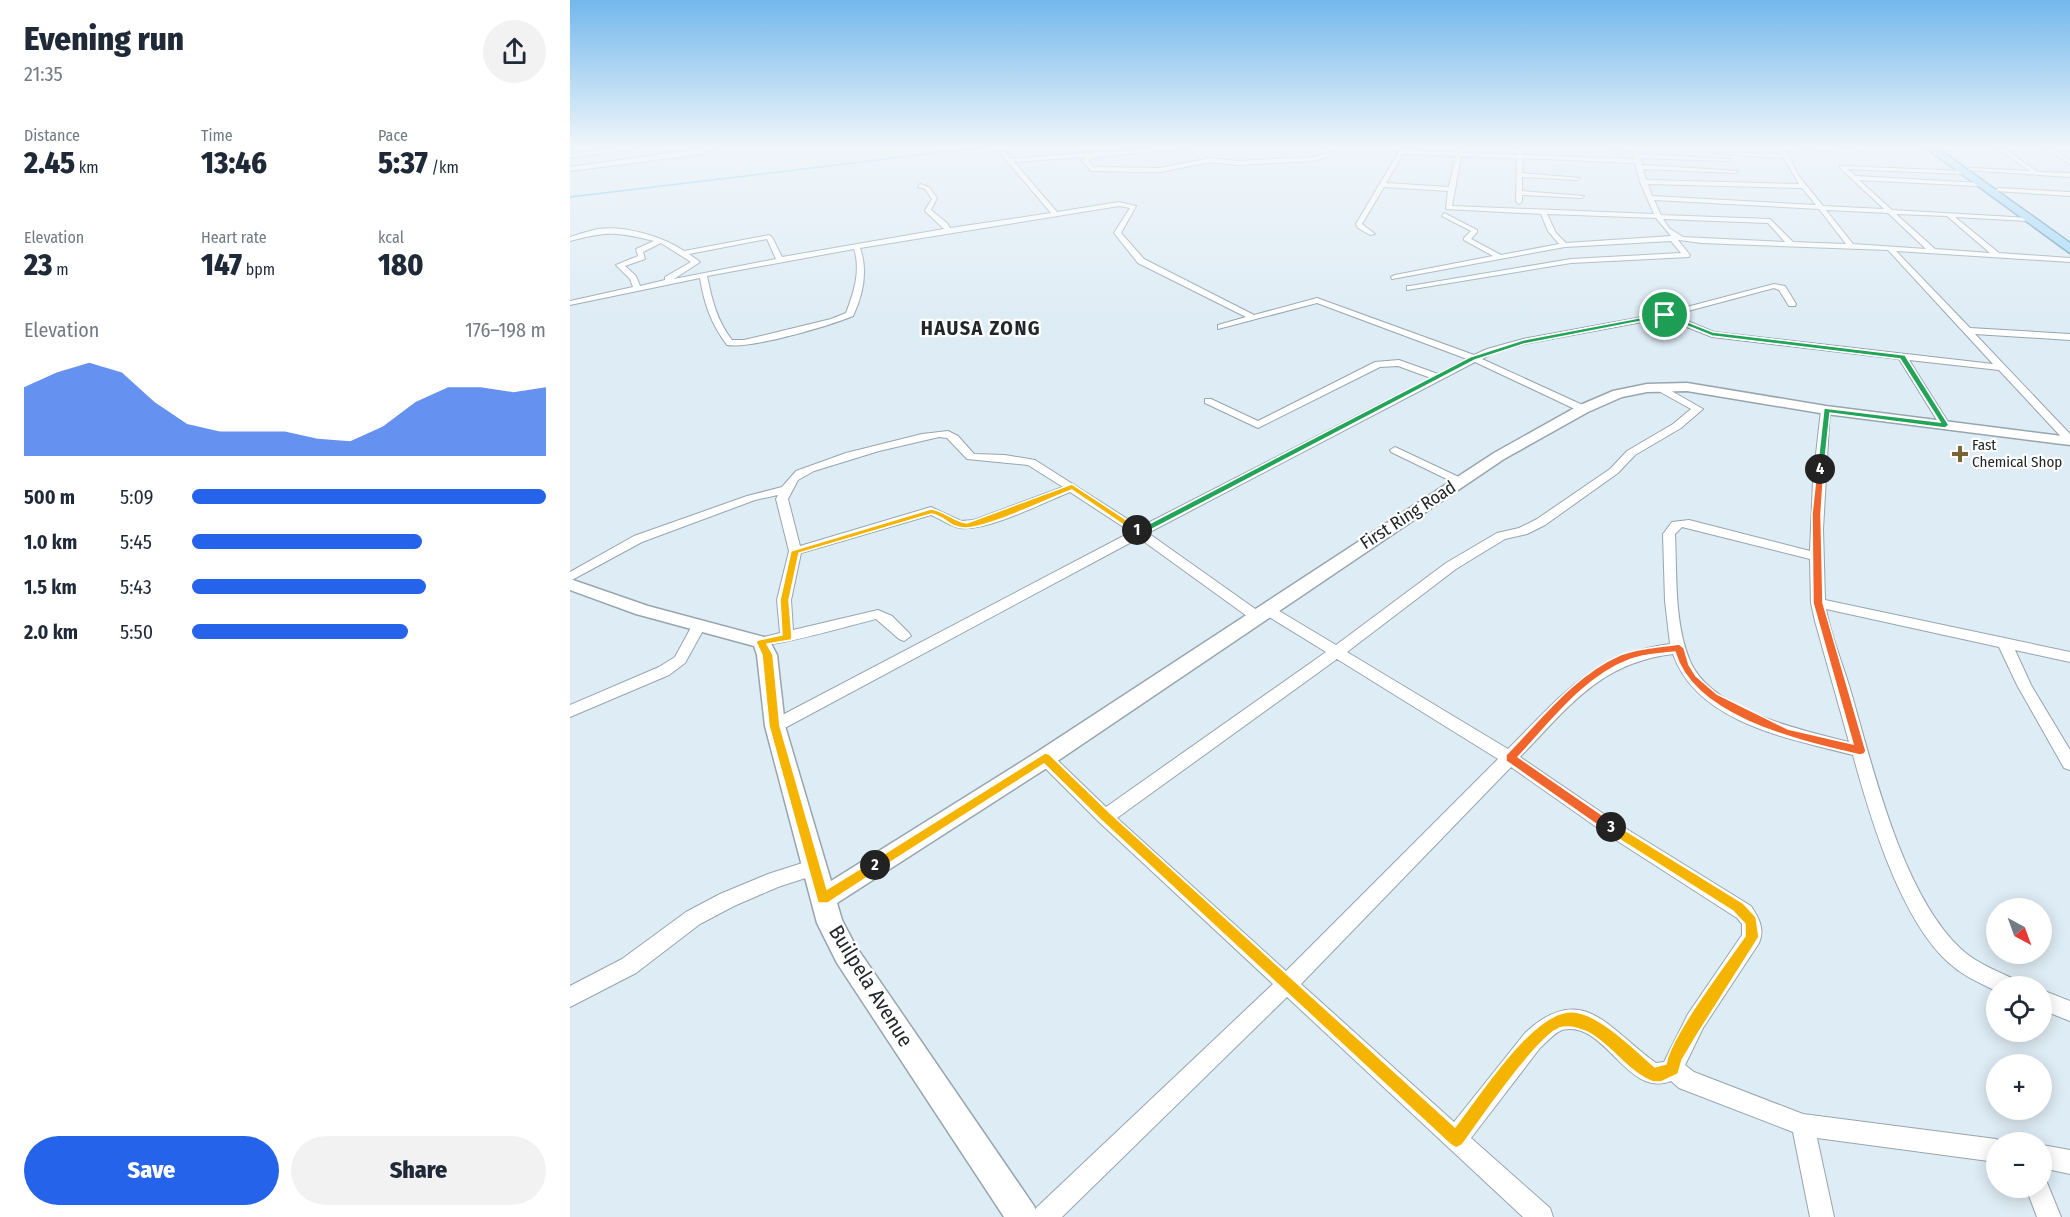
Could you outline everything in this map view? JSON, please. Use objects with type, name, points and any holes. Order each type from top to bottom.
[{"type":"highway","points":[[2008,205],[2070,249]]},
{"type":"highway","points":[[2019,205],[2070,241]]},
{"type":"street","points":[[931,205],[929,212],[945,224],[948,231]]},
{"type":"street","points":[[1048,205],[1055,213]]},
{"type":"street","points":[[570,303],[856,246],[1055,213],[1132,205],[1134,207],[1117,233],[1136,256],[1168,276],[1253,318]]},
{"type":"street","points":[[1371,205],[1359,224],[1372,234]]},
{"type":"street","points":[[1448,205],[1448,208],[1770,221],[1792,245]]},
{"type":"street","points":[[1518,205],[1518,210]]},
{"type":"street","points":[[1583,205],[1585,214]]},
{"type":"street","points":[[1410,288],[1571,261],[1686,255],[1676,238],[1668,231],[1653,205]]},
{"type":"street","points":[[1765,205],[2028,219]]},
{"type":"street","points":[[1818,205],[1851,246]]},
{"type":"street","points":[[1884,205],[1934,252]]},
{"type":"street","points":[[1543,212],[1549,230],[1555,238],[1565,244]]},
{"type":"street","points":[[1444,215],[1472,228],[1475,231],[1466,237],[1468,240],[1500,257]]},
{"type":"street","points":[[1950,216],[1998,256]]},
{"type":"street","points":[[570,239],[611,230],[661,240],[695,260],[731,250],[733,244]]},
{"type":"street","points":[[684,253],[769,237],[780,260]]},
{"type":"street","points":[[1395,277],[1549,249],[1565,244],[1676,238],[2070,260]]},
{"type":"street","points":[[638,289],[633,278],[620,265],[642,257],[639,251],[661,240]]},
{"type":"street","points":[[703,275],[708,305],[720,330],[730,343],[744,344],[834,321],[850,314],[861,275],[861,260],[856,246]]},
{"type":"street","points":[[1549,249],[1571,261]]},
{"type":"street","points":[[1891,250],[2070,441]]},
{"type":"street","points":[[668,282],[668,277],[692,265],[696,262],[695,260]]},
{"type":"street","points":[[775,726],[1473,358],[1523,342],[1665,315],[1773,286],[1782,288],[1792,304]]},
{"type":"street","points":[[1221,327],[1317,300],[1473,358],[1583,409]]},
{"type":"street","points":[[1665,315],[1712,334],[2003,368]]},
{"type":"street","points":[[1969,331],[2070,337]]},
{"type":"street","points":[[1903,357],[1945,425]]},
{"type":"street","points":[[1208,401],[1258,425],[1378,364],[1399,363],[1437,377]]},
{"type":"street","points":[[1105,817],[1337,652],[1451,566],[1501,536],[1523,531],[1541,522],[1614,471],[1631,453],[1677,426],[1698,409],[1658,387]]},
{"type":"street","name":"First Ring Road","points":[[823,899],[1045,758],[1459,481],[1583,409],[1618,394],[1658,387],[1687,387],[1827,410],[2070,441]]},
{"type":"street","points":[[1827,410],[1816,514],[1818,603],[1860,751],[1896,862],[1915,901],[1948,950],[1975,971],[1986,976]]},
{"type":"street","points":[[787,637],[784,600],[795,551],[782,499],[796,476],[812,468],[923,436],[943,433],[951,435],[971,457],[1012,458],[1031,462],[1261,612],[1337,652],[1510,758],[1611,828],[1738,907],[1752,922],[1752,937],[1692,1029],[1675,1058],[1673,1069]]},
{"type":"street","points":[[1395,450],[1459,481]]},
{"type":"street","points":[[795,551],[931,511],[942,513],[954,524],[967,525],[987,520],[1072,487]]},
{"type":"street","points":[[570,577],[638,539],[751,498],[787,489]]},
{"type":"street","points":[[1817,557],[1689,524],[1674,525],[1669,534],[1671,602],[1679,648],[1684,665],[1692,678],[1713,697],[1785,732],[1860,751]]},
{"type":"street","points":[[570,584],[642,610],[761,642],[878,614],[887,619],[904,636]]},
{"type":"street","points":[[1818,603],[2070,657]]},
{"type":"street","points":[[570,711],[664,671],[680,660],[699,625]]},
{"type":"street","name":"Builpela Avenue","points":[[761,642],[767,655],[775,726],[830,923],[846,954],[1023,1217]]},
{"type":"street","points":[[2005,644],[2024,685],[2070,764]]},
{"type":"street","points":[[1046,1217],[1287,984],[1579,687],[1602,669],[1625,657],[1679,648]]},
{"type":"street","points":[[1045,758],[1105,817],[1541,1217]]},
{"type":"street","points":[[570,997],[629,966],[693,918],[727,900],[774,880],[815,867]]},
{"type":"street","points":[[2052,1004],[2070,1011]]},
{"type":"street","points":[[1456,1139],[1511,1066],[1538,1036],[1556,1021],[1575,1019],[1594,1028],[1653,1074],[1661,1074],[1673,1069]]},
{"type":"street","points":[[1673,1069],[1687,1080],[1803,1125],[1986,1150]]},
{"type":"street","points":[[1803,1125],[1822,1217]]},
{"type":"street","points":[[2052,1159],[2070,1162]]},
{"type":"street","points":[[2042,1198],[2049,1217]]},
{"type":"place","name":"Fast Chemical Shop","points":[[1960,454]]},
{"type":"district","name":"HAUSA ZONG","points":[[981,328]]},
{"type":"route","points":[[1655,315],[1665,315],[1676,317],[1712,334],[1903,357],[1945,425],[1827,410],[1816,514],[1818,603],[1860,751],[1785,732],[1713,697],[1692,678],[1684,665],[1679,648],[1625,657],[1602,669],[1579,687],[1510,758],[1611,828],[1738,907],[1752,922],[1752,937],[1692,1029],[1675,1058],[1673,1069],[1661,1074],[1653,1074],[1594,1028],[1575,1019],[1556,1021],[1538,1036],[1511,1066],[1456,1139],[1105,817],[1045,758],[823,899],[775,726],[767,655],[761,642],[787,637],[784,600],[795,551],[931,511],[942,513],[954,524],[967,525],[987,520],[1072,487],[1140,532],[1473,358],[1523,342],[1655,315]]}]
